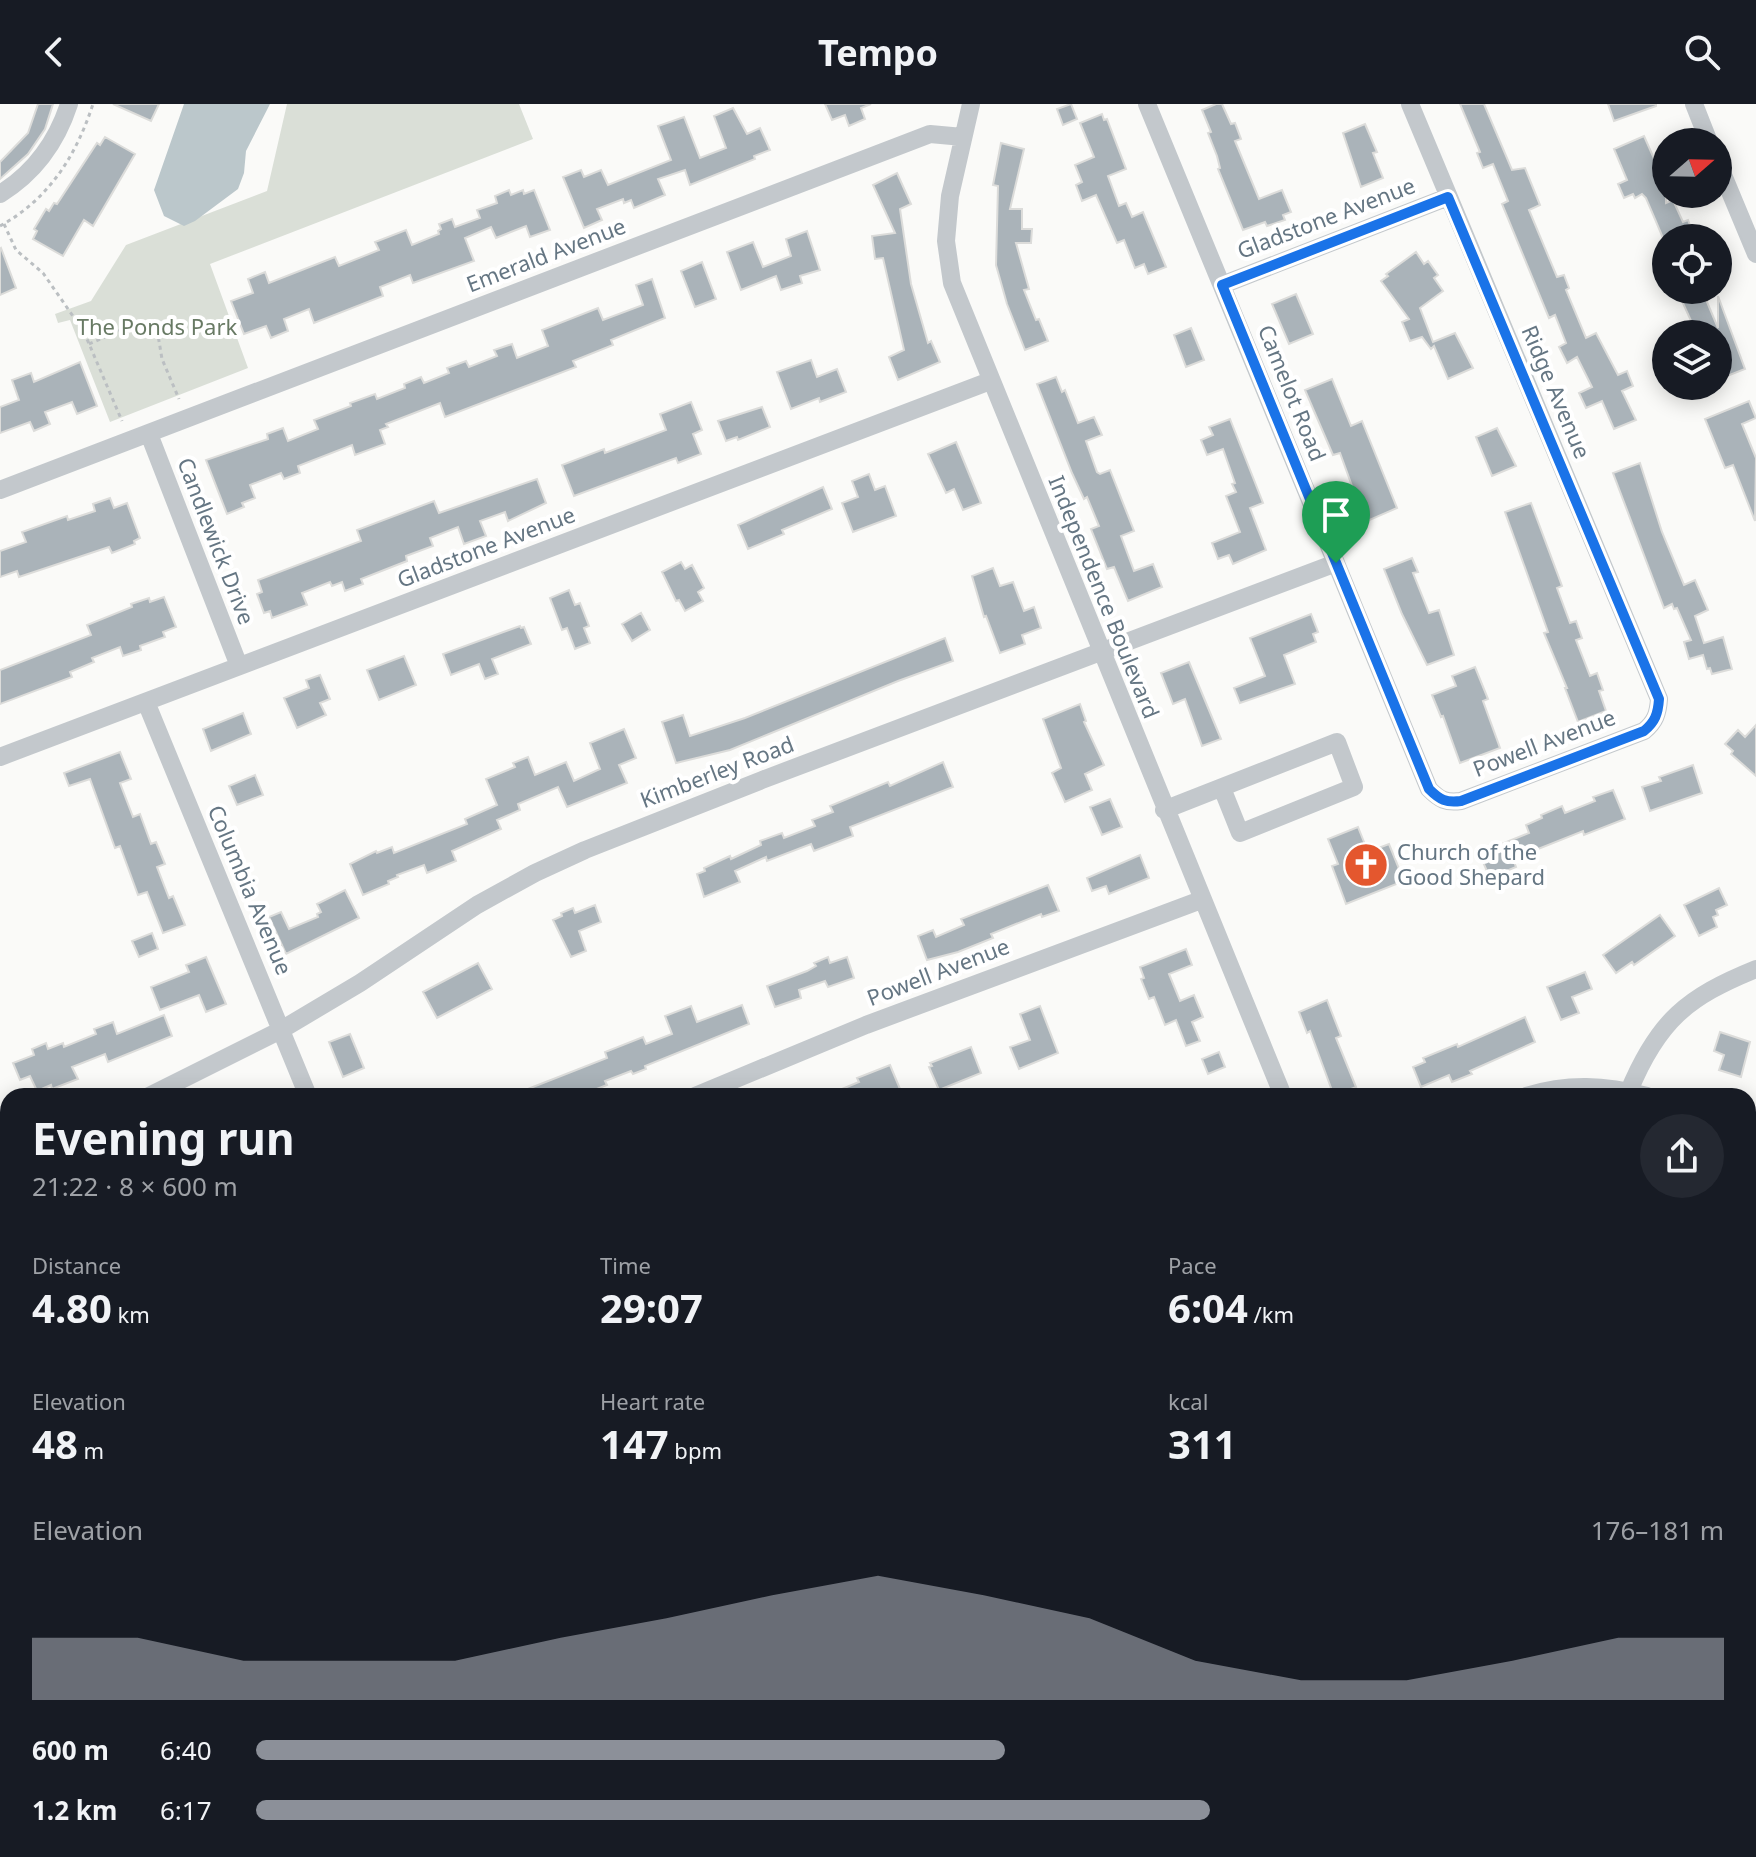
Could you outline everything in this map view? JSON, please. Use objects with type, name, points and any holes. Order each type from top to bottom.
[{"type":"street","points":[[0,194],[32,168],[50,146],[69,104]]},
{"type":"street","name":"Independence Boulevard","points":[[971,104],[950,196],[946,241],[952,283],[1280,1088]]},
{"type":"street","name":"Camelot Road","points":[[1147,104],[1429,789]]},
{"type":"street","name":"Ridge Avenue","points":[[1410,104],[1659,699]]},
{"type":"street","points":[[1694,104],[1703,128]]},
{"type":"street","name":"Emerald Avenue","points":[[0,490],[930,134],[963,137]]},
{"type":"street","name":"Gladstone Avenue","points":[[1222,285],[1448,197]]},
{"type":"street","points":[[1732,197],[1756,254]]},
{"type":"street","name":"Gladstone Avenue","points":[[0,757],[990,381]]},
{"type":"street","name":"Candlewick Drive","points":[[149,434],[239,666]]},
{"type":"street","name":"Kimberley Road","points":[[165,1088],[281,1030],[360,983],[477,905],[585,850],[1336,563]]},
{"type":"street","name":"Powell Avenue","points":[[1429,789],[1439,799],[1461,801],[1644,731],[1654,723],[1659,699]]},
{"type":"street","name":"Columbia Avenue","points":[[146,702],[305,1088]]},
{"type":"street","points":[[1164,810],[1337,742],[1354,787],[1240,833],[1222,788]]},
{"type":"street","name":"Powell Avenue","points":[[714,1088],[866,1025],[1201,900]]},
{"type":"street","points":[[1630,1088],[1649,1049],[1681,1010],[1701,995],[1756,969]]},
{"type":"street","points":[[1557,1088],[1603,1088]]},
{"type":"path","points":[[93,104],[78,145],[55,182],[26,210],[2,225],[16,250],[52,284],[84,332],[122,421]]},
{"type":"path","points":[[89,344],[121,330],[157,329],[162,359],[179,399]]},
{"type":"green space","name":"The Ponds Park","points":[[287,104],[519,104],[533,139],[210,264],[248,368],[110,422],[70,320],[58,323],[55,314],[91,301],[126,245],[267,191]]},
{"type":"shaded area","points":[[184,104],[270,104],[246,151],[244,173],[238,189],[184,226],[164,216],[154,190]]},
{"type":"building","points":[[38,104],[53,104],[45,129],[28,154],[0,179],[0,162],[28,133]]},
{"type":"building","points":[[113,104],[159,104],[151,121]]},
{"type":"building","points":[[825,104],[871,104],[861,108],[865,119],[849,126],[845,115],[832,120]]},
{"type":"building","points":[[1071,104],[1077,119],[1063,125],[1057,109]]},
{"type":"building","points":[[1222,104],[1231,124],[1235,123],[1241,139],[1235,141],[1259,199],[1282,190],[1291,212],[1283,215],[1285,220],[1267,226],[1265,222],[1243,230],[1218,169],[1217,156],[1208,133],[1211,132],[1202,110]]},
{"type":"building","points":[[1460,104],[1484,104],[1512,170],[1525,168],[1540,205],[1529,210],[1557,277],[1564,275],[1569,288],[1566,290],[1586,338],[1596,333],[1618,375],[1627,371],[1633,386],[1622,391],[1636,420],[1614,429],[1602,401],[1586,408],[1579,393],[1592,387],[1577,357],[1567,363],[1559,347],[1566,343],[1555,315],[1549,318],[1502,204],[1508,201],[1493,164],[1483,168],[1477,153],[1480,152]]},
{"type":"building","points":[[1608,104],[1656,104],[1656,106],[1614,121]]},
{"type":"building","points":[[733,108],[747,134],[760,128],[770,150],[690,185],[685,170],[658,179],[665,195],[634,208],[631,200],[624,203],[623,199],[597,209],[602,220],[584,228],[563,177],[581,170],[584,177],[601,170],[608,185],[671,160],[658,126],[684,117],[700,158],[726,148],[714,116]]},
{"type":"building","points":[[1102,114],[1104,120],[1107,119],[1126,169],[1108,176],[1119,206],[1126,203],[1132,217],[1143,212],[1166,267],[1148,274],[1144,264],[1135,268],[1124,240],[1117,243],[1096,195],[1082,201],[1076,185],[1082,182],[1075,165],[1094,157],[1080,123]]},
{"type":"building","points":[[1365,124],[1377,152],[1373,153],[1383,178],[1361,187],[1343,133]]},
{"type":"building","points":[[1644,136],[1652,154],[1652,208],[1677,208],[1683,222],[1688,220],[1690,224],[1657,224],[1642,194],[1624,198],[1618,184],[1627,180],[1614,149]]},
{"type":"building","points":[[105,137],[135,154],[93,226],[84,220],[63,256],[33,239],[37,231],[34,229],[46,209],[49,211],[54,203],[57,204],[97,143],[100,145]]},
{"type":"building","points":[[1001,143],[1024,149],[1010,209],[1022,209],[1022,229],[1032,229],[1031,243],[1016,243],[1029,289],[1024,290],[1048,341],[1025,350],[996,265],[998,186],[993,185]]},
{"type":"building","points":[[897,173],[911,204],[900,209],[911,284],[928,343],[931,341],[940,362],[898,380],[889,357],[904,350],[883,258],[875,259],[872,236],[895,233],[873,185]]},
{"type":"building","points":[[509,190],[511,195],[534,190],[550,230],[530,237],[526,226],[496,238],[491,227],[465,238],[474,261],[413,283],[410,275],[380,287],[383,296],[314,323],[309,309],[284,319],[288,331],[271,338],[266,326],[244,334],[231,301],[253,293],[248,279],[265,272],[269,283],[335,257],[339,266],[379,250],[375,242],[406,230],[412,245],[439,234],[439,224],[452,219],[455,227],[480,218],[477,210],[497,203],[495,196]]},
{"type":"building","points":[[807,231],[820,270],[800,276],[802,283],[781,290],[776,276],[741,290],[727,252],[753,242],[763,267],[791,256],[786,239]]},
{"type":"building","points":[[0,249],[16,288],[0,295]]},
{"type":"building","points":[[1416,252],[1424,264],[1428,261],[1438,275],[1434,278],[1443,291],[1420,308],[1433,342],[1455,333],[1473,368],[1448,379],[1434,346],[1431,349],[1422,337],[1410,341],[1402,322],[1409,319],[1381,281]]},
{"type":"building","points":[[702,262],[716,299],[695,307],[681,271]]},
{"type":"building","points":[[652,279],[665,318],[611,340],[613,345],[573,361],[576,367],[445,417],[440,403],[386,424],[388,427],[380,430],[385,444],[355,455],[352,445],[298,466],[300,473],[284,479],[281,473],[250,485],[255,498],[227,514],[206,460],[268,439],[267,434],[283,428],[288,441],[318,429],[314,420],[351,406],[350,403],[375,394],[377,399],[405,388],[404,384],[421,377],[424,383],[449,373],[447,368],[466,361],[469,367],[497,356],[494,350],[512,344],[517,358],[548,346],[542,330],[598,308],[603,320],[643,305],[636,285]]},
{"type":"building","points":[[1296,294],[1313,334],[1289,344],[1272,304]]},
{"type":"building","points":[[1683,304],[1708,304],[1715,320],[1691,320]]},
{"type":"building","points":[[1718,304],[1721,304],[1727,320],[1718,320]]},
{"type":"building","points":[[1191,328],[1204,360],[1186,367],[1174,335]]},
{"type":"building","points":[[1732,334],[1745,369],[1732,374]]},
{"type":"building","points":[[811,360],[817,377],[837,369],[846,392],[791,409],[777,372]]},
{"type":"building","points":[[80,362],[97,406],[77,414],[72,402],[45,412],[50,424],[34,431],[30,422],[0,433],[0,407],[19,400],[12,380],[31,373],[34,382]]},
{"type":"building","points":[[1056,377],[1062,392],[1065,390],[1078,423],[1094,417],[1102,435],[1086,441],[1097,472],[1100,474],[1110,470],[1134,531],[1121,536],[1134,571],[1153,564],[1162,587],[1128,601],[1114,567],[1107,569],[1091,529],[1099,526],[1087,497],[1084,499],[1072,473],[1037,384]]},
{"type":"building","points":[[1332,379],[1351,426],[1362,421],[1397,508],[1365,522],[1340,453],[1333,455],[1305,390]]},
{"type":"building","points":[[1749,401],[1756,418],[1742,424],[1756,458],[1755,521],[1733,465],[1725,468],[1705,419]]},
{"type":"building","points":[[691,402],[702,430],[693,434],[701,454],[678,463],[676,458],[574,496],[562,465],[666,430],[660,414]]},
{"type":"building","points":[[762,407],[770,427],[738,440],[737,437],[726,441],[718,421]]},
{"type":"building","points":[[1230,419],[1263,503],[1250,508],[1266,550],[1233,564],[1229,555],[1218,559],[1212,543],[1240,532],[1226,496],[1236,492],[1232,484],[1235,483],[1223,449],[1207,455],[1201,440],[1213,435],[1209,427]]},
{"type":"building","points":[[1497,428],[1516,466],[1492,476],[1476,437]]},
{"type":"building","points":[[956,442],[981,503],[963,510],[954,489],[946,493],[928,454]]},
{"type":"building","points":[[1640,463],[1662,532],[1684,585],[1695,580],[1708,610],[1695,616],[1704,643],[1723,637],[1732,669],[1712,674],[1703,655],[1689,659],[1684,642],[1691,640],[1677,608],[1674,609],[1672,604],[1664,608],[1613,473]]},
{"type":"building","points":[[869,474],[875,490],[885,486],[896,516],[853,532],[842,503],[858,497],[852,481]]},
{"type":"building","points":[[537,479],[546,503],[508,521],[505,512],[480,521],[486,536],[464,544],[458,527],[430,538],[433,546],[406,556],[407,561],[361,579],[363,584],[345,591],[342,582],[332,586],[330,582],[302,593],[307,605],[272,618],[270,611],[264,613],[257,594],[262,592],[258,580],[361,541],[357,530],[434,501],[439,513]]},
{"type":"building","points":[[823,487],[832,509],[782,530],[784,534],[748,549],[738,525]]},
{"type":"building","points":[[110,498],[114,508],[127,503],[140,538],[134,541],[135,544],[112,553],[109,547],[19,577],[17,571],[0,577],[0,551],[26,542],[22,532],[67,516],[68,520],[95,511],[93,504]]},
{"type":"building","points":[[1531,503],[1562,586],[1557,588],[1570,623],[1576,621],[1582,638],[1576,640],[1590,676],[1597,673],[1603,690],[1599,691],[1606,711],[1578,722],[1544,633],[1548,632],[1505,512]]},
{"type":"building","points":[[1412,558],[1418,572],[1413,573],[1429,613],[1439,610],[1454,655],[1427,665],[1384,569]]},
{"type":"building","points":[[681,562],[685,569],[692,565],[704,588],[698,592],[703,601],[685,611],[679,600],[676,601],[662,572]]},
{"type":"building","points":[[993,568],[1000,586],[1013,582],[1024,611],[1034,607],[1041,628],[1022,635],[1025,644],[1000,653],[984,617],[972,576]]},
{"type":"building","points":[[569,590],[575,605],[580,603],[589,626],[584,628],[590,643],[575,649],[567,628],[562,630],[550,598]]},
{"type":"building","points":[[164,597],[176,627],[163,632],[165,637],[123,656],[120,647],[92,658],[94,662],[70,672],[72,677],[0,704],[0,670],[91,635],[87,625],[132,607],[131,604]]},
{"type":"building","points":[[641,613],[650,630],[632,641],[622,624]]},
{"type":"building","points":[[1311,614],[1318,632],[1313,634],[1316,642],[1284,655],[1295,684],[1240,703],[1234,688],[1265,676],[1250,638]]},
{"type":"building","points":[[524,627],[531,644],[492,659],[498,674],[485,679],[479,664],[451,675],[443,654]]},
{"type":"building","points":[[945,638],[953,661],[730,750],[676,763],[662,722],[683,715],[690,736],[745,718]]},
{"type":"building","points":[[404,656],[416,685],[379,700],[367,670]]},
{"type":"building","points":[[1189,662],[1221,739],[1202,746],[1185,699],[1173,704],[1161,673]]},
{"type":"building","points":[[1475,667],[1488,699],[1483,701],[1500,748],[1460,763],[1432,695],[1456,686],[1452,676]]},
{"type":"building","points":[[320,675],[330,699],[320,703],[326,715],[297,728],[284,698],[309,688],[306,680]]},
{"type":"building","points":[[1080,704],[1084,722],[1104,765],[1085,774],[1092,790],[1065,802],[1052,773],[1061,768],[1043,719]]},
{"type":"building","points":[[243,713],[251,734],[211,751],[203,729]]},
{"type":"building","points":[[1756,725],[1756,776],[1731,754],[1733,751],[1725,744],[1738,730],[1745,737]]},
{"type":"building","points":[[624,729],[636,758],[619,765],[627,783],[567,807],[558,787],[518,804],[520,810],[497,820],[501,829],[452,851],[456,861],[427,873],[424,865],[397,875],[388,881],[389,884],[363,895],[350,864],[376,851],[392,847],[394,853],[467,824],[465,819],[497,805],[486,779],[515,767],[513,763],[528,757],[535,775],[566,762],[574,781],[600,769],[590,743]]},
{"type":"building","points":[[120,752],[131,779],[120,783],[133,817],[140,814],[151,844],[156,842],[165,864],[157,867],[169,898],[173,896],[185,925],[163,933],[147,892],[138,895],[120,846],[115,848],[90,779],[69,786],[64,773]]},
{"type":"building","points":[[943,762],[953,787],[850,827],[853,836],[814,851],[811,844],[767,861],[766,857],[735,871],[740,882],[704,897],[697,874],[705,871],[704,868],[761,845],[760,841],[782,833],[784,838],[815,826],[812,820],[833,812],[830,806],[888,782],[890,786]]},
{"type":"building","points":[[1693,765],[1702,793],[1650,811],[1642,787],[1661,781],[1659,777]]},
{"type":"building","points":[[255,775],[263,795],[237,805],[229,786]]},
{"type":"building","points":[[1613,790],[1625,819],[1584,835],[1583,831],[1513,859],[1516,867],[1490,878],[1479,853],[1529,833],[1526,825],[1542,818],[1541,815],[1562,806],[1565,813]]},
{"type":"building","points":[[1110,799],[1122,827],[1102,835],[1090,807]]},
{"type":"building","name":"Church of the Good Shepard","points":[[1358,827],[1368,852],[1389,844],[1404,881],[1346,904],[1332,866],[1338,864],[1328,839]]},
{"type":"building","points":[[1140,855],[1149,878],[1109,894],[1106,886],[1092,891],[1087,878]]},
{"type":"building","points":[[1048,885],[1059,911],[1042,917],[1041,914],[991,934],[993,938],[927,960],[918,936],[933,930],[936,937],[964,925],[961,919]]},
{"type":"building","points":[[1719,888],[1727,905],[1716,910],[1718,915],[1713,917],[1717,927],[1699,936],[1684,905]]},
{"type":"building","points":[[345,890],[359,918],[286,954],[269,917],[281,912],[289,929],[318,917],[317,914],[321,912],[317,904]]},
{"type":"building","points":[[595,905],[601,922],[579,931],[586,951],[571,957],[553,920],[573,908],[575,913]]},
{"type":"building","points":[[1660,915],[1675,936],[1634,965],[1632,962],[1616,973],[1603,955]]},
{"type":"building","points":[[152,933],[158,949],[139,957],[132,941]]},
{"type":"building","points":[[1186,949],[1192,965],[1169,974],[1180,1001],[1194,995],[1203,1017],[1192,1022],[1200,1041],[1186,1046],[1176,1020],[1165,1025],[1154,997],[1149,999],[1140,967]]},
{"type":"building","points":[[206,957],[226,1004],[206,1012],[199,995],[160,1010],[151,987],[189,972],[186,965]]},
{"type":"building","points":[[828,957],[830,963],[847,957],[854,978],[828,987],[825,981],[799,990],[801,998],[775,1007],[767,986],[807,971],[816,966],[814,963]]},
{"type":"building","points":[[478,963],[492,989],[437,1018],[423,992]]},
{"type":"building","points":[[1585,972],[1592,989],[1572,997],[1579,1013],[1561,1020],[1547,987]]},
{"type":"building","points":[[1327,1000],[1341,1036],[1336,1038],[1356,1087],[1331,1088],[1310,1031],[1307,1033],[1299,1012]]},
{"type":"building","points":[[742,1005],[749,1024],[645,1066],[646,1069],[605,1081],[607,1085],[599,1088],[530,1088],[607,1058],[605,1052],[643,1037],[646,1044],[672,1034],[665,1016],[691,1006],[697,1022]]},
{"type":"building","points":[[1040,1006],[1058,1053],[1019,1069],[1010,1047],[1030,1040],[1020,1014]]},
{"type":"building","points":[[164,1015],[172,1036],[108,1062],[105,1054],[72,1067],[78,1079],[55,1088],[51,1085],[36,1088],[30,1076],[20,1080],[13,1063],[34,1055],[32,1049],[46,1043],[48,1049],[63,1043],[64,1047],[96,1034],[94,1029],[113,1022],[117,1034]]},
{"type":"building","points":[[1525,1017],[1535,1042],[1452,1082],[1449,1075],[1421,1087],[1413,1067],[1425,1062],[1423,1058],[1457,1044],[1458,1047]]},
{"type":"building","points":[[1720,1032],[1750,1042],[1741,1077],[1719,1070],[1724,1055],[1714,1051]]},
{"type":"building","points":[[350,1034],[364,1068],[343,1077],[329,1042]]},
{"type":"building","points":[[971,1047],[981,1073],[938,1088],[930,1063]]},
{"type":"building","points":[[1219,1052],[1225,1067],[1208,1074],[1202,1059]]},
{"type":"building","points":[[890,1065],[900,1088],[844,1088],[859,1082],[857,1078]]},
{"type":"place","name":"Church of the Good Shepard","points":[[1366,865]]},
{"type":"route","points":[[1448,197],[1659,699],[1654,723],[1644,731],[1461,801],[1439,799],[1429,789],[1336,563],[1222,285],[1448,197]]}]
